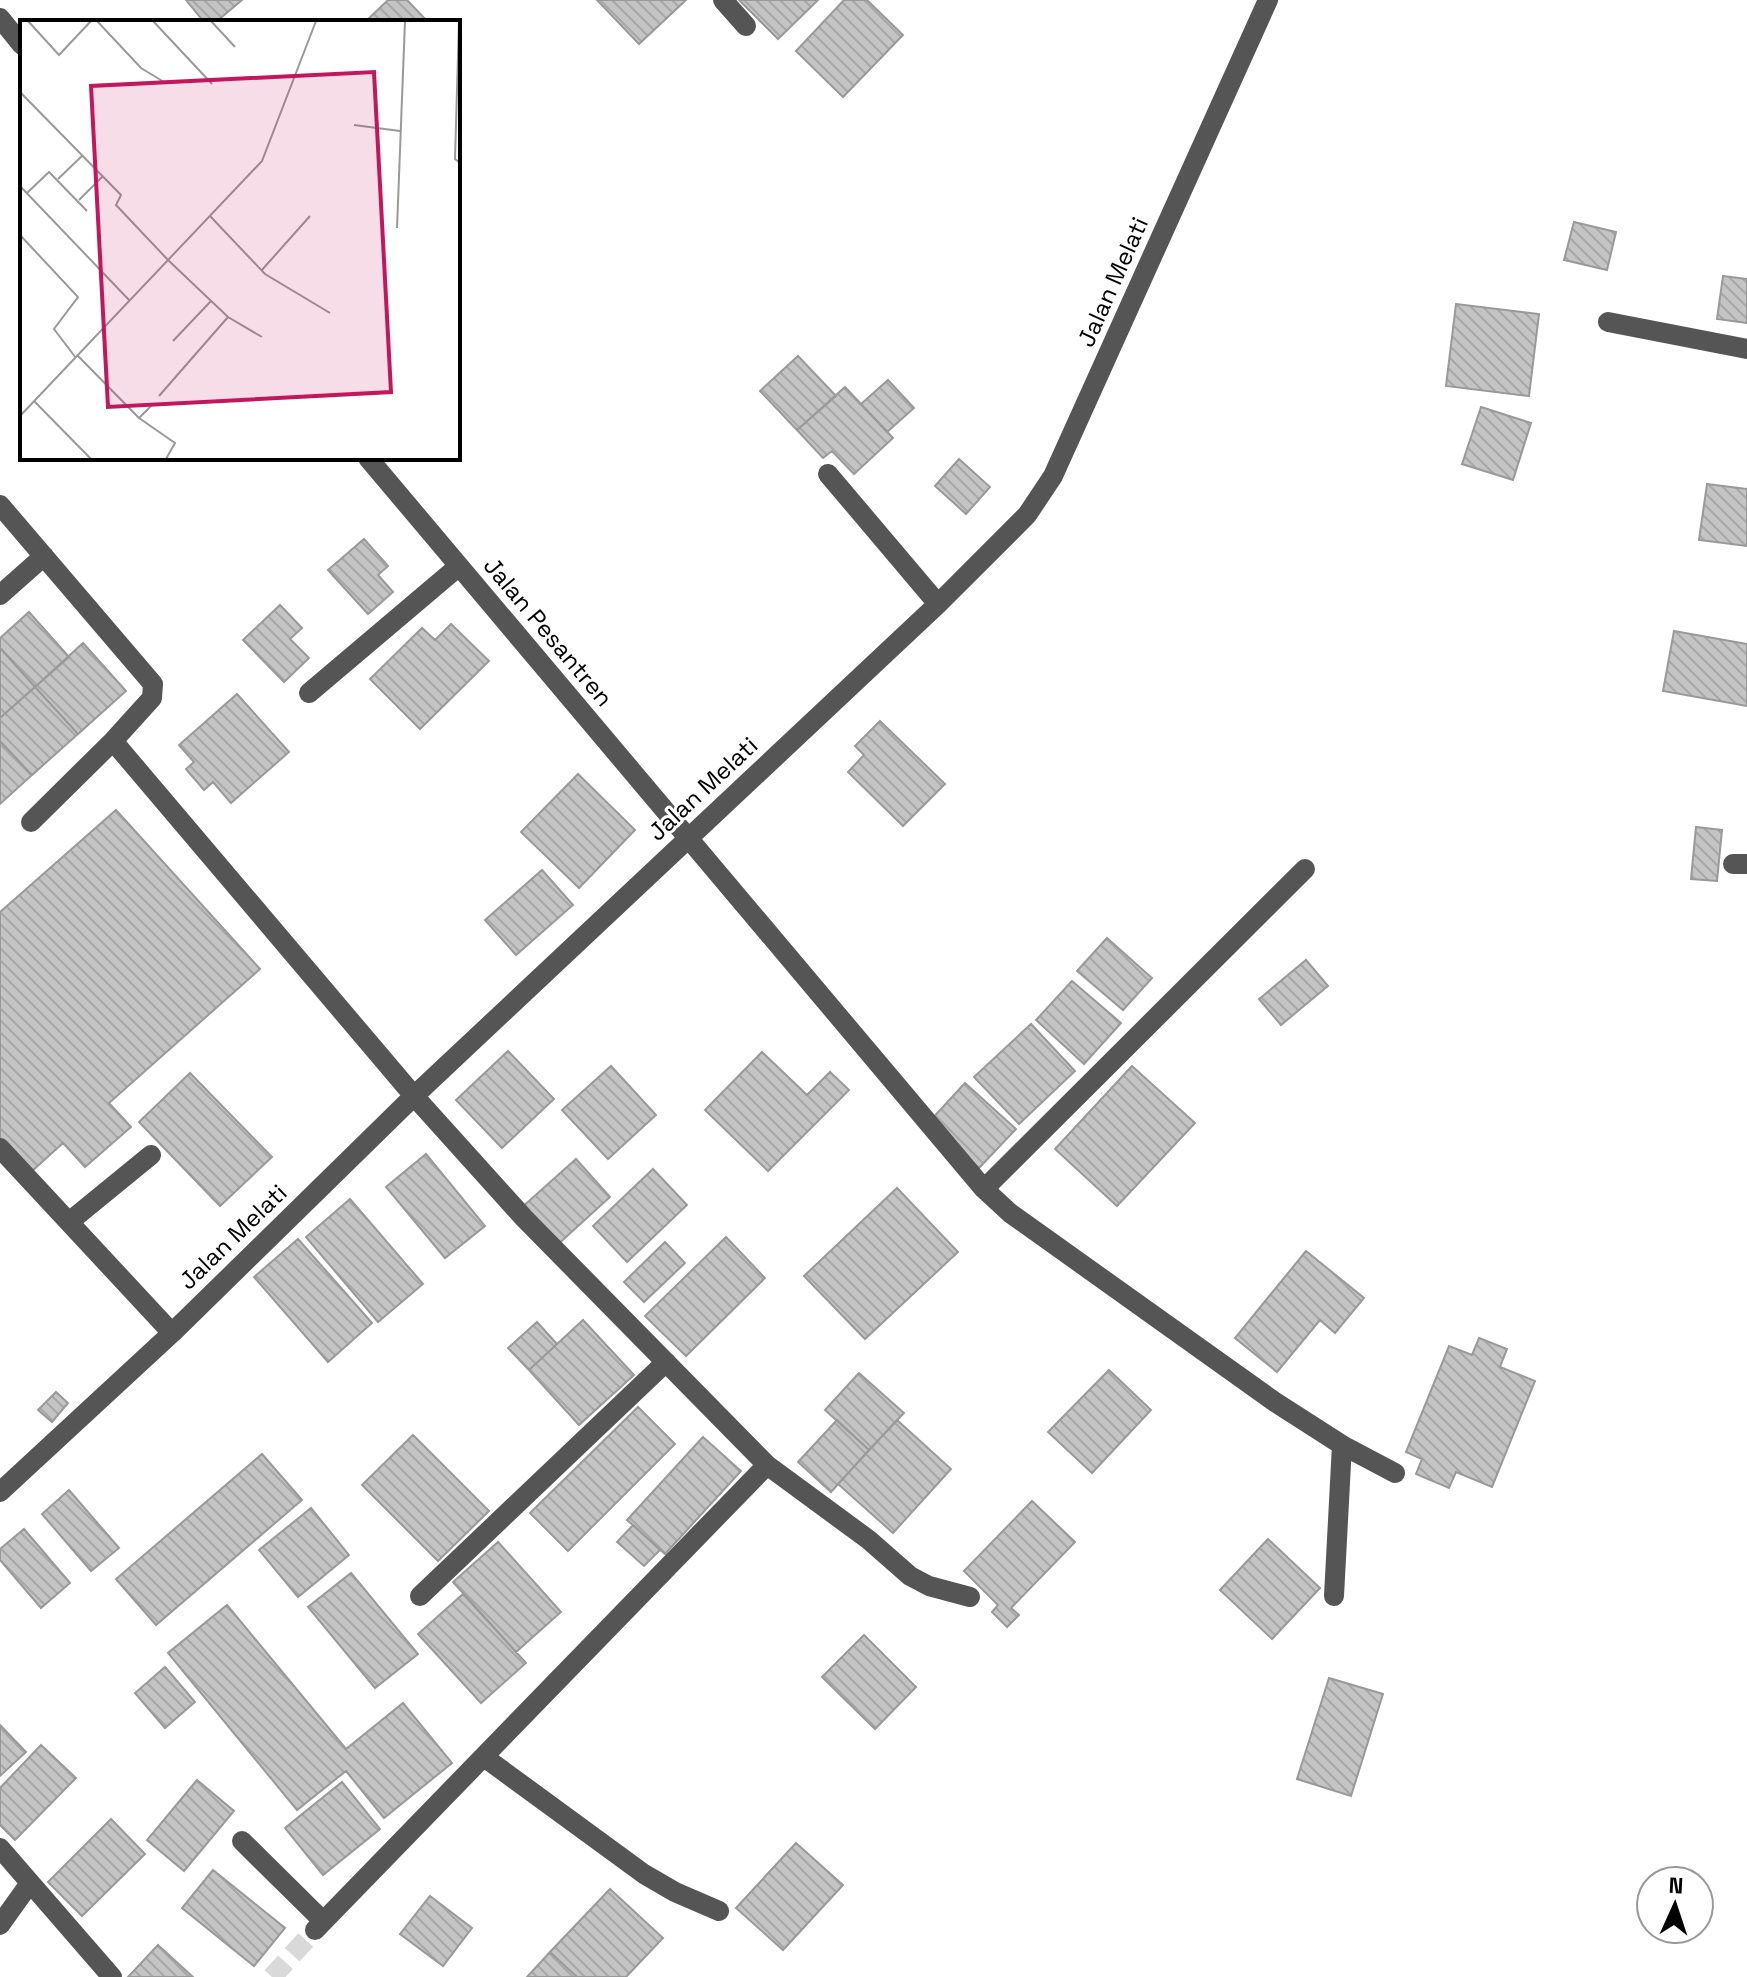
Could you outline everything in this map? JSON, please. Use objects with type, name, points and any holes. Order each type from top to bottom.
[{"type":"street","points":[[723,0],[746,26]]},
{"type":"street","name":"Jalan Melati","points":[[0,1492],[172,1333],[414,1096],[938,604],[1027,515],[1053,476],[1268,0]]},
{"type":"street","points":[[0,18],[20,43]]},
{"type":"street","points":[[1608,322],[1747,349]]},
{"type":"street","name":"Jalan Pesantren","points":[[370,460],[984,1189],[1010,1213],[1275,1402],[1342,1445],[1395,1473]]},
{"type":"street","points":[[828,474],[938,604]]},
{"type":"street","points":[[0,505],[153,684],[152,698],[31,822]]},
{"type":"street","points":[[0,595],[44,556]]},
{"type":"street","points":[[309,693],[459,566]]},
{"type":"street","points":[[113,741],[414,1096],[524,1218],[767,1465],[869,1540],[910,1576],[929,1586],[970,1597]]},
{"type":"street","points":[[984,1189],[1305,869]]},
{"type":"street","points":[[0,1148],[172,1333]]},
{"type":"street","points":[[69,1222],[151,1155]]},
{"type":"street","points":[[420,1596],[666,1362]]},
{"type":"street","points":[[1334,1596],[1342,1445]]},
{"type":"street","points":[[242,1841],[319,1926],[767,1465]]},
{"type":"street","points":[[484,1757],[644,1874],[675,1892],[719,1911]]},
{"type":"street","points":[[0,1848],[112,1977]]},
{"type":"street","points":[[0,1925],[30,1883]]},
{"type":"building","points":[[186,0],[242,0],[218,20],[202,20]]},
{"type":"building","points":[[388,0],[407,0],[426,20],[367,20]]},
{"type":"building","points":[[597,0],[686,0],[639,44]]},
{"type":"building","points":[[739,0],[818,0],[778,39]]},
{"type":"building","points":[[844,0],[867,0],[903,35],[843,97],[796,51]]},
{"type":"building","points":[[1574,222],[1616,232],[1607,270],[1564,260]]},
{"type":"building","points":[[1723,276],[1747,279],[1747,323],[1717,319]]},
{"type":"building","points":[[1456,304],[1539,314],[1529,396],[1446,386]]},
{"type":"building","points":[[798,356],[836,396],[797,430],[760,391]]},
{"type":"building","points":[[888,380],[914,408],[887,432],[861,404]]},
{"type":"building","points":[[845,387],[893,438],[854,474],[832,451],[823,458],[797,430]]},
{"type":"building","points":[[1481,407],[1531,423],[1513,480],[1462,464]]},
{"type":"building","points":[[959,459],[990,487],[966,514],[935,486]]},
{"type":"building","points":[[1707,484],[1747,489],[1747,546],[1699,540]]},
{"type":"building","points":[[364,539],[388,566],[378,575],[393,592],[368,614],[328,570]]},
{"type":"building","points":[[280,605],[302,628],[290,639],[309,658],[284,682],[243,640]]},
{"type":"building","points":[[29,612],[69,657],[35,687],[0,648],[0,638]]},
{"type":"building","points":[[451,624],[489,661],[420,729],[370,679],[422,628],[435,640]]},
{"type":"building","points":[[1674,631],[1747,644],[1747,706],[1663,691]]},
{"type":"building","points":[[83,643],[126,691],[78,734],[35,687]]},
{"type":"building","points":[[0,648],[35,687],[0,718]]},
{"type":"building","points":[[35,687],[78,734],[32,775],[0,741],[0,718]]},
{"type":"building","points":[[237,694],[289,752],[231,803],[213,782],[204,790],[186,769],[194,762],[179,745]]},
{"type":"building","points":[[880,721],[945,784],[903,826],[848,772],[864,755],[855,746]]},
{"type":"building","points":[[0,741],[32,775],[0,804]]},
{"type":"building","points":[[578,774],[635,830],[579,888],[521,832]]},
{"type":"building","points":[[116,810],[260,969],[109,1103],[131,1127],[85,1167],[63,1143],[31,1172],[0,1138],[0,912]]},
{"type":"building","points":[[1696,827],[1722,830],[1717,881],[1691,879]]},
{"type":"building","points":[[542,870],[573,905],[516,955],[485,920]]},
{"type":"building","points":[[1107,938],[1152,978],[1123,1010],[1077,971]]},
{"type":"building","points":[[1306,960],[1328,986],[1281,1025],[1259,999]]},
{"type":"building","points":[[1072,981],[1121,1023],[1084,1064],[1036,1020]]},
{"type":"building","points":[[1031,1024],[1075,1071],[1019,1124],[974,1077]]},
{"type":"building","points":[[508,1051],[554,1099],[502,1148],[456,1100]]},
{"type":"building","points":[[762,1052],[807,1095],[830,1072],[849,1090],[768,1171],[705,1110]]},
{"type":"building","points":[[611,1066],[656,1115],[608,1159],[562,1110]]},
{"type":"building","points":[[1132,1066],[1195,1123],[1117,1206],[1055,1149]]},
{"type":"building","points":[[190,1073],[272,1157],[220,1206],[139,1122]]},
{"type":"building","points":[[965,1083],[1016,1129],[979,1168],[929,1122]]},
{"type":"building","points":[[426,1154],[485,1226],[445,1258],[386,1187]]},
{"type":"building","points":[[576,1159],[610,1197],[555,1247],[520,1209]]},
{"type":"building","points":[[653,1169],[687,1205],[627,1262],[593,1226]]},
{"type":"building","points":[[897,1188],[958,1252],[865,1339],[804,1276]]},
{"type":"building","points":[[350,1199],[423,1284],[378,1322],[306,1237]]},
{"type":"building","points":[[726,1237],[765,1278],[686,1356],[645,1316]]},
{"type":"building","points":[[298,1239],[372,1323],[328,1362],[254,1277]]},
{"type":"building","points":[[665,1242],[685,1263],[644,1302],[624,1282]]},
{"type":"building","points":[[1306,1251],[1364,1298],[1335,1333],[1320,1320],[1277,1372],[1235,1338]]},
{"type":"building","points":[[583,1320],[634,1375],[579,1425],[529,1370]]},
{"type":"building","points":[[537,1322],[557,1344],[529,1370],[508,1348]]},
{"type":"building","points":[[1479,1338],[1507,1349],[1500,1367],[1535,1381],[1492,1487],[1456,1472],[1449,1488],[1416,1474],[1422,1459],[1406,1452],[1449,1346],[1472,1355]]},
{"type":"building","points":[[1109,1370],[1151,1410],[1092,1473],[1048,1432]]},
{"type":"building","points":[[859,1373],[904,1413],[869,1450],[825,1410]]},
{"type":"building","points":[[56,1392],[68,1403],[52,1422],[38,1410]]},
{"type":"building","points":[[638,1407],[675,1444],[568,1551],[530,1513]]},
{"type":"building","points":[[837,1420],[869,1450],[831,1492],[798,1462]]},
{"type":"building","points":[[897,1420],[951,1469],[893,1533],[838,1484]]},
{"type":"building","points":[[413,1435],[489,1511],[438,1561],[362,1485]]},
{"type":"building","points":[[703,1437],[741,1471],[665,1554],[627,1520]]},
{"type":"building","points":[[262,1454],[302,1500],[156,1625],[116,1579]]},
{"type":"building","points":[[69,1490],[119,1548],[91,1571],[42,1514]]},
{"type":"building","points":[[1032,1501],[1075,1542],[1011,1608],[1019,1615],[1007,1627],[992,1612],[998,1605],[964,1571]]},
{"type":"building","points":[[311,1508],[349,1555],[298,1597],[259,1550]]},
{"type":"building","points":[[633,1525],[660,1550],[644,1566],[617,1542]]},
{"type":"building","points":[[24,1529],[70,1583],[41,1608],[0,1560],[0,1549]]},
{"type":"building","points":[[1268,1539],[1320,1588],[1272,1639],[1220,1590]]},
{"type":"building","points":[[498,1542],[561,1612],[516,1652],[453,1582]]},
{"type":"building","points":[[351,1573],[418,1654],[375,1688],[308,1607]]},
{"type":"building","points":[[463,1594],[526,1663],[481,1703],[418,1634]]},
{"type":"building","points":[[227,1605],[346,1749],[403,1703],[452,1763],[384,1818],[346,1771],[297,1810],[168,1653]]},
{"type":"building","points":[[864,1635],[916,1687],[875,1729],[822,1677]]},
{"type":"building","points":[[165,1667],[195,1702],[165,1728],[135,1693]]},
{"type":"building","points":[[1329,1678],[1383,1694],[1351,1796],[1297,1779]]},
{"type":"building","points":[[0,1725],[26,1752],[0,1776]]},
{"type":"building","points":[[41,1745],[76,1778],[15,1840],[0,1825],[0,1788]]},
{"type":"building","points":[[197,1780],[234,1811],[184,1871],[147,1840]]},
{"type":"building","points":[[342,1782],[380,1829],[323,1875],[285,1828]]},
{"type":"building","points":[[111,1819],[145,1854],[82,1916],[48,1882]]},
{"type":"building","points":[[796,1843],[843,1885],[783,1950],[736,1908]]},
{"type":"building","points":[[213,1870],[285,1928],[254,1966],[182,1908]]},
{"type":"building","points":[[610,1889],[663,1938],[626,1977],[577,1977],[550,1952]]},
{"type":"building","points":[[430,1896],[472,1928],[443,1966],[400,1934]]},
{"type":"building","points":[[158,1945],[193,1977],[128,1977]]},
{"type":"building","points":[[550,1952],[577,1977],[527,1977]]},
{"type":"tunnel","points":[[272,1977],[315,1930]]}]
